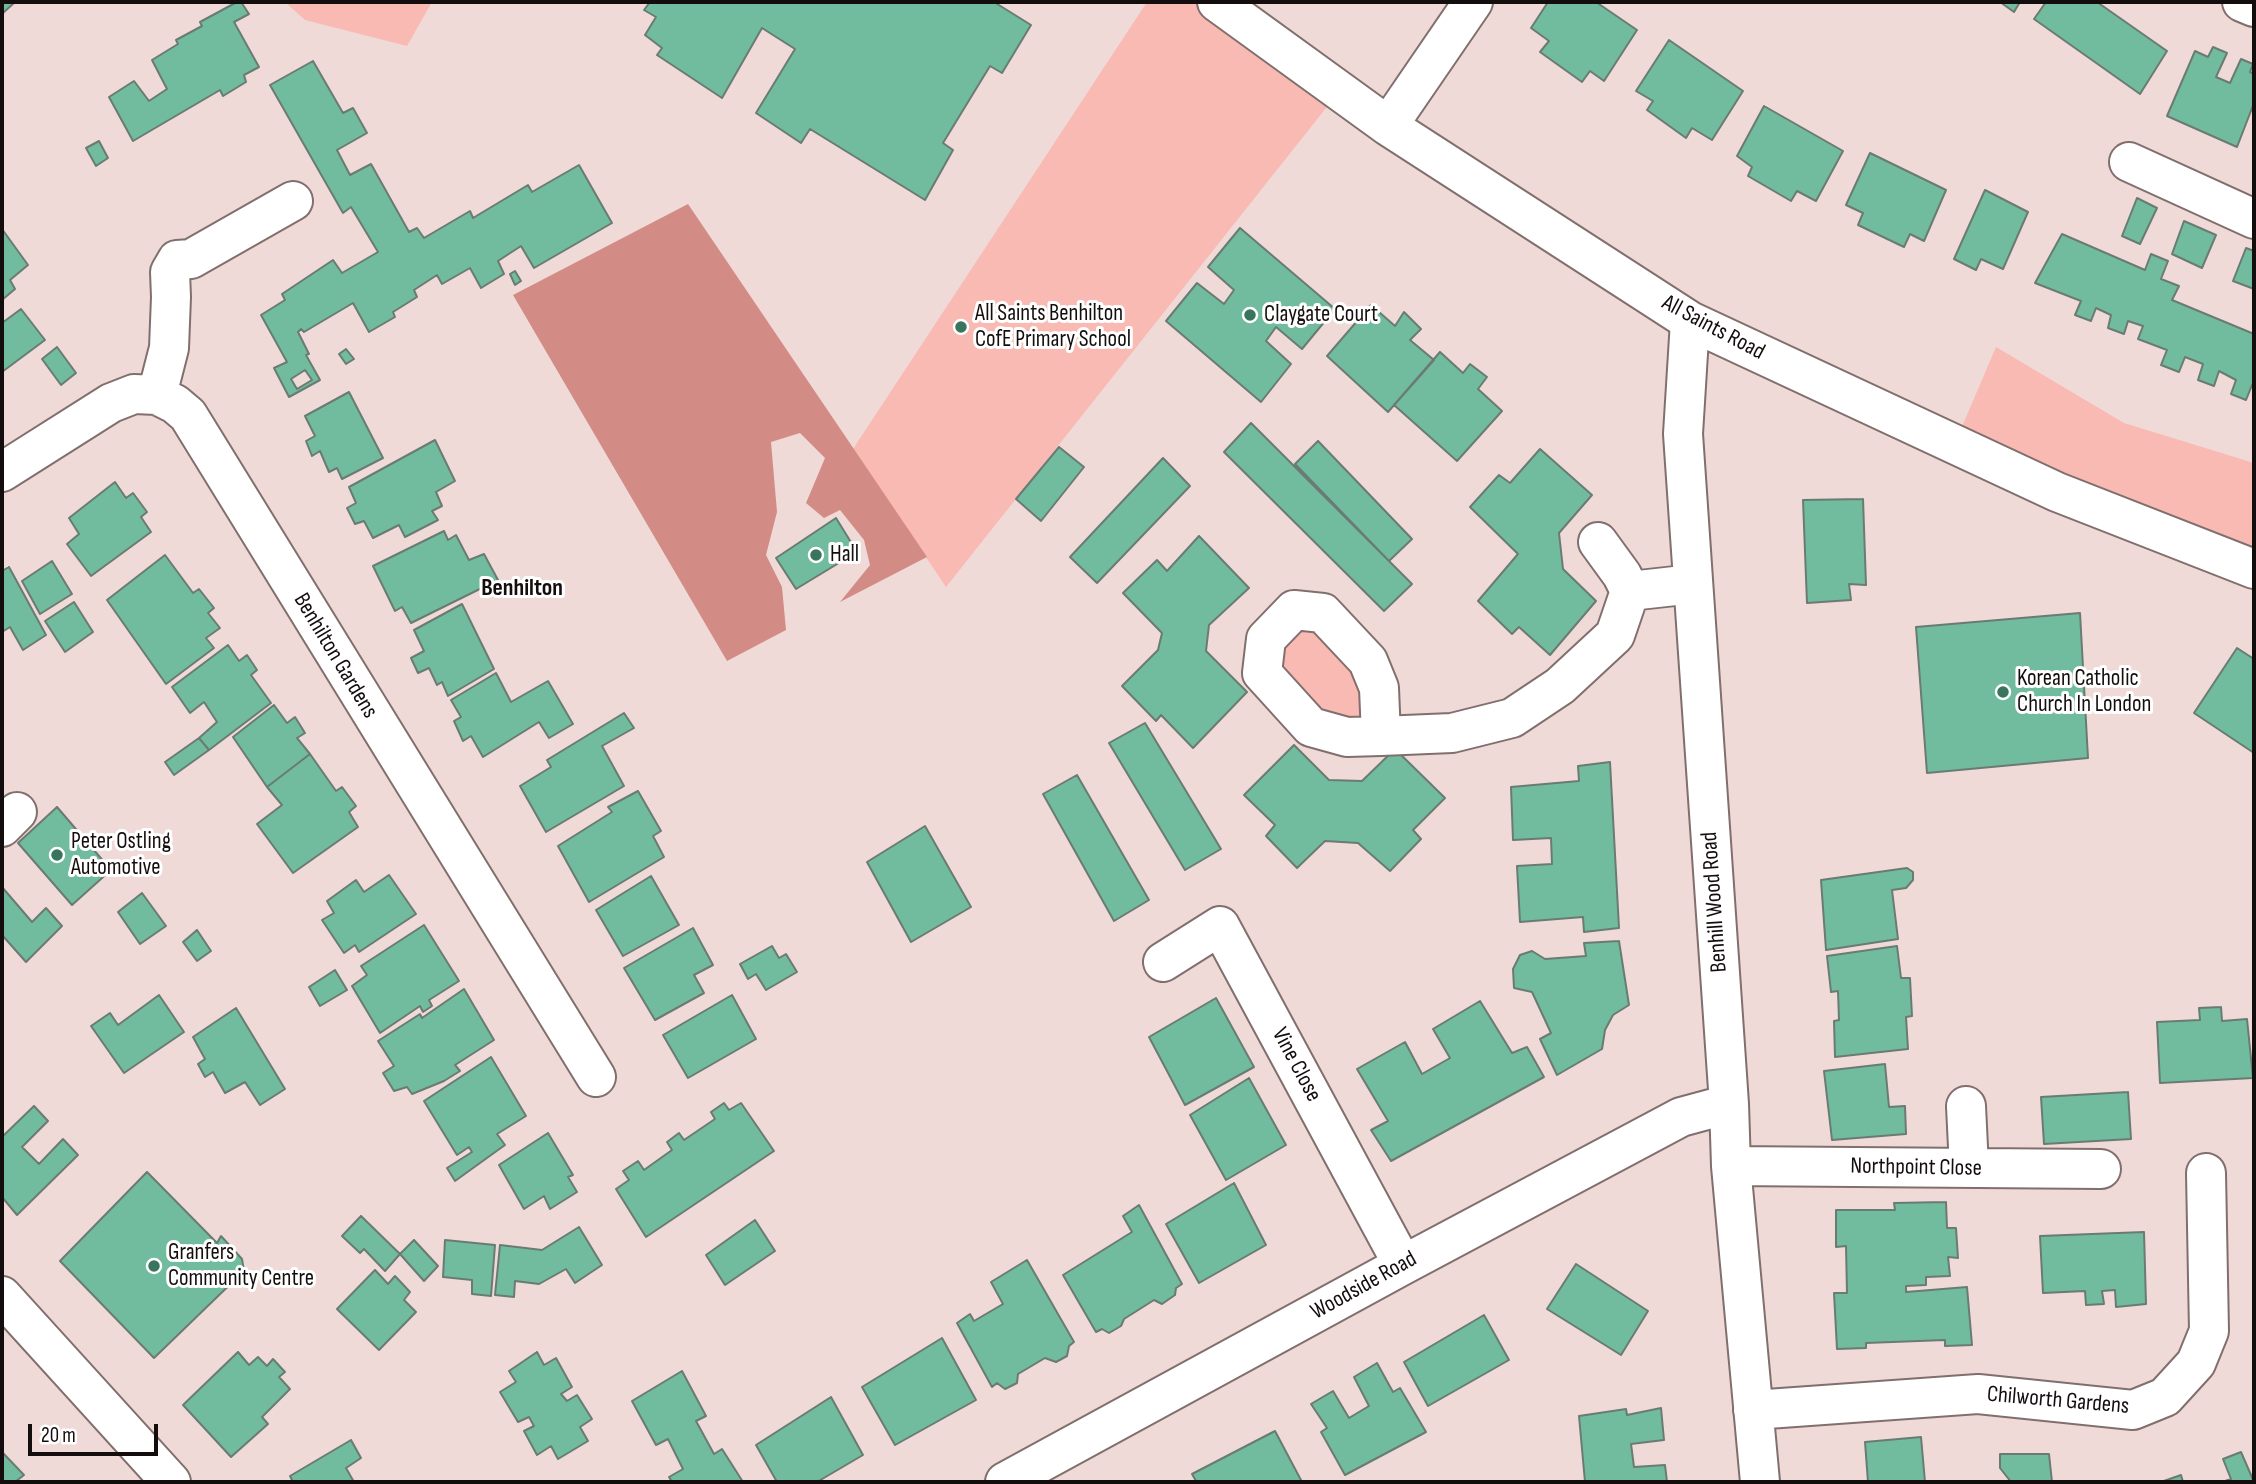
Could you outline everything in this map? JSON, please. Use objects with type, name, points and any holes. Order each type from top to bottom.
[{"type":"street","name":"All Saints Road","points":[[1217,2],[1388,126],[1690,321],[2057,492],[2254,569]]},
{"type":"street","points":[[1388,126],[1473,2]]},
{"type":"street","points":[[2242,2],[2254,7]]},
{"type":"street","points":[[2129,162],[2254,219]]},
{"type":"street","points":[[2,471],[111,403],[134,394],[157,395],[169,348],[170,272],[177,260],[191,259],[292,201]]},
{"type":"street","name":"Benhill Wood Road","points":[[1690,321],[1683,434],[1731,1166],[1760,1482]]},
{"type":"street","name":"Benhilton Gardens","points":[[157,395],[175,404],[188,415],[596,1077]]},
{"type":"street","points":[[1381,736],[1452,733],[1512,718],[1560,686],[1615,635],[1630,591],[1598,542]]},
{"type":"street","points":[[1630,591],[1693,584]]},
{"type":"street","name":"Vine Close","points":[[1163,962],[1220,926],[1403,1265]]},
{"type":"street","name":"Woodside Road","points":[[1005,1482],[1681,1117],[1729,1104]]},
{"type":"street","points":[[1966,1106],[1969,1168]]},
{"type":"street","name":"Northpoint Close","points":[[1731,1166],[2101,1169]]},
{"type":"street","name":"Chilworth Gardens","points":[[1753,1410],[1978,1394],[2133,1410],[2165,1396],[2196,1363],[2209,1331],[2206,1174]]},
{"type":"street","points":[[2,1296],[171,1482]]},
{"type":"shaded area","points":[[285,2],[432,2],[407,46],[305,20]]},
{"type":"shaded area","points":[[1147,2],[1197,2],[1330,103],[946,587],[853,449]]},
{"type":"shaded area","points":[[688,204],[927,557],[840,602],[870,565],[864,540],[840,510],[824,518],[806,503],[825,458],[800,433],[771,442],[777,512],[766,555],[782,587],[786,630],[727,661],[513,295]]},
{"type":"shaded area","points":[[1996,347],[2124,423],[2254,463],[2254,560],[1958,436]]},
{"type":"shaded area","points":[[1296,624],[1316,626],[1358,664],[1365,726],[1315,714],[1274,669]]},
{"type":"building","points":[[2,2],[15,2],[3,13]]},
{"type":"building","points":[[241,2],[249,14],[234,22],[259,67],[244,75],[246,82],[223,96],[220,90],[133,141],[109,97],[134,81],[149,101],[167,89],[152,60],[178,44],[176,40],[202,26],[200,22]]},
{"type":"building","points":[[650,2],[994,2],[1031,25],[1002,73],[990,66],[943,143],[953,150],[925,200],[810,129],[801,143],[756,113],[795,49],[762,28],[722,98],[657,55],[662,48],[645,35],[656,17],[644,10]]},
{"type":"building","points":[[1548,2],[1596,2],[1637,30],[1604,81],[1590,71],[1582,82],[1540,52],[1549,41],[1531,28]]},
{"type":"building","points":[[2000,2],[2020,2],[2014,12]]},
{"type":"building","points":[[2046,2],[2097,2],[2167,51],[2140,94],[2034,19]]},
{"type":"building","points":[[1669,40],[1743,91],[1712,140],[1692,128],[1686,138],[1647,110],[1653,101],[1636,91]]},
{"type":"building","points":[[2213,47],[2227,53],[2216,77],[2230,83],[2241,59],[2253,64],[2250,72],[2254,74],[2254,103],[2237,147],[2167,116],[2195,51],[2208,57]]},
{"type":"building","points":[[313,61],[343,113],[353,108],[367,133],[337,150],[350,175],[371,164],[409,232],[417,228],[424,238],[470,211],[473,218],[528,185],[532,192],[579,165],[612,223],[534,268],[521,246],[498,261],[504,274],[481,288],[470,268],[442,284],[437,275],[414,290],[417,297],[393,312],[395,317],[369,332],[353,303],[304,332],[301,329],[298,332],[309,354],[306,355],[320,380],[289,397],[274,368],[287,362],[261,315],[285,300],[282,294],[333,260],[342,273],[378,252],[351,207],[343,213],[270,85]]},
{"type":"building","points":[[1764,106],[1843,151],[1816,201],[1797,191],[1791,201],[1748,176],[1752,167],[1737,156]]},
{"type":"building","points":[[99,141],[108,158],[96,166],[86,148]]},
{"type":"building","points":[[1870,153],[1946,190],[1924,241],[1910,234],[1904,247],[1858,225],[1863,213],[1846,205]]},
{"type":"building","points":[[1985,190],[2028,212],[2003,269],[1981,259],[1976,270],[1954,259]]},
{"type":"building","points":[[2137,198],[2157,208],[2140,244],[2122,236]]},
{"type":"building","points":[[2184,221],[2216,235],[2202,268],[2172,254]]},
{"type":"building","name":"Claygate Court","points":[[1240,228],[1335,309],[1302,349],[1276,327],[1266,341],[1291,364],[1261,402],[1166,321],[1197,283],[1224,304],[1234,290],[1208,267]]},
{"type":"building","points":[[2,229],[28,265],[10,280],[15,289],[2,300]]},
{"type":"building","points":[[2062,234],[2145,270],[2151,254],[2168,261],[2161,279],[2179,286],[2172,300],[2254,334],[2254,386],[2252,385],[2246,400],[2231,394],[2236,380],[2219,371],[2214,386],[2198,380],[2203,364],[2185,357],[2179,372],[2161,365],[2167,350],[2138,339],[2143,326],[2128,321],[2124,334],[2108,328],[2111,315],[2096,308],[2091,321],[2075,315],[2081,301],[2035,283]]},
{"type":"building","points":[[2246,248],[2254,251],[2254,289],[2233,281]]},
{"type":"building","points":[[515,271],[521,281],[515,285],[510,274]]},
{"type":"building","points":[[1371,305],[1395,326],[1404,312],[1421,329],[1410,340],[1434,360],[1388,412],[1327,356]]},
{"type":"building","points":[[21,309],[45,340],[2,372],[2,323]]},
{"type":"building","points":[[57,347],[76,373],[61,385],[42,359]]},
{"type":"building","points":[[346,349],[354,359],[346,364],[339,354]]},
{"type":"building","points":[[1440,352],[1463,373],[1470,364],[1487,377],[1478,389],[1502,411],[1457,461],[1394,405]]},
{"type":"building","points":[[305,370],[312,380],[297,389],[291,379]]},
{"type":"building","points":[[349,392],[383,458],[342,479],[337,468],[329,472],[320,451],[312,456],[306,441],[315,436],[305,416]]},
{"type":"building","points":[[1251,423],[1412,584],[1384,611],[1224,452]]},
{"type":"building","points":[[435,440],[455,481],[436,492],[442,506],[432,511],[438,520],[405,537],[399,525],[373,538],[364,521],[355,524],[347,508],[356,503],[349,487]]},
{"type":"building","points":[[1318,441],[1412,539],[1389,561],[1295,464]]},
{"type":"building","points":[[1059,447],[1084,467],[1041,521],[1016,499]]},
{"type":"building","points":[[1540,449],[1592,495],[1559,533],[1563,569],[1596,601],[1550,655],[1519,627],[1512,634],[1478,601],[1518,554],[1470,507],[1499,475],[1510,483]]},
{"type":"building","points":[[1163,458],[1190,486],[1097,583],[1070,557]]},
{"type":"building","points":[[115,482],[126,498],[133,493],[147,512],[141,517],[151,532],[91,576],[67,544],[79,534],[69,518]]},
{"type":"building","points":[[1863,499],[1866,585],[1849,584],[1851,600],[1807,603],[1803,500]]},
{"type":"building","name":"Hall","points":[[836,518],[857,552],[796,589],[776,558]]},
{"type":"building","points":[[444,531],[448,540],[456,535],[469,560],[484,554],[498,580],[411,623],[402,607],[395,611],[373,566]]},
{"type":"building","points":[[1199,536],[1249,588],[1209,625],[1206,651],[1247,692],[1193,748],[1161,715],[1156,721],[1122,686],[1158,650],[1162,633],[1123,593],[1157,560],[1167,571]]},
{"type":"building","points":[[165,555],[193,593],[199,589],[214,608],[208,613],[220,628],[206,638],[214,648],[166,684],[107,600]]},
{"type":"building","points":[[52,561],[72,594],[40,614],[22,581]]},
{"type":"building","points":[[9,567],[46,635],[23,650],[10,627],[2,632],[2,571]]},
{"type":"building","points":[[74,602],[93,632],[65,652],[45,621]]},
{"type":"building","points":[[462,604],[494,669],[448,696],[442,682],[437,685],[429,668],[418,673],[411,658],[424,651],[414,630]]},
{"type":"building","name":"Korean Catholic Church In London","points":[[2080,613],[2088,758],[1927,773],[1916,627]]},
{"type":"building","points":[[228,645],[239,661],[247,655],[257,670],[251,675],[271,703],[209,750],[199,738],[217,722],[204,702],[190,713],[172,687]]},
{"type":"building","points":[[2237,648],[2254,659],[2254,753],[2194,713]]},
{"type":"building","points":[[496,673],[511,702],[548,681],[573,724],[549,738],[539,722],[483,757],[471,736],[463,741],[454,721],[461,717],[451,700]]},
{"type":"building","points":[[274,705],[287,723],[295,717],[305,733],[297,738],[310,754],[267,787],[233,737]]},
{"type":"building","points":[[624,713],[634,728],[602,746],[624,786],[546,832],[520,786],[551,767],[547,760]]},
{"type":"building","points":[[1145,723],[1221,849],[1185,870],[1109,743]]},
{"type":"building","points":[[199,738],[209,750],[174,775],[165,762]]},
{"type":"building","points":[[1294,745],[1329,780],[1362,781],[1395,749],[1445,798],[1413,830],[1421,839],[1390,871],[1358,843],[1325,841],[1297,868],[1266,836],[1275,825],[1244,795]]},
{"type":"building","points":[[310,754],[336,791],[342,787],[356,806],[349,812],[358,827],[293,873],[257,824],[282,805],[267,787]]},
{"type":"building","points":[[1610,762],[1619,928],[1584,932],[1583,917],[1520,922],[1517,866],[1552,864],[1551,838],[1513,840],[1511,787],[1579,781],[1578,766]]},
{"type":"building","points":[[1077,775],[1149,900],[1114,921],[1043,794]]},
{"type":"building","points":[[638,791],[661,831],[653,836],[664,857],[589,902],[558,846],[612,812],[608,807]]},
{"type":"building","points":[[57,807],[111,870],[72,905],[18,843]]},
{"type":"building","points":[[925,826],[971,907],[911,942],[867,862]]},
{"type":"building","points":[[1907,868],[1913,872],[1913,880],[1906,888],[1892,890],[1898,939],[1826,950],[1821,880]]},
{"type":"building","points":[[389,875],[416,914],[359,952],[355,945],[344,953],[322,920],[334,913],[327,901],[356,880],[364,892]]},
{"type":"building","points":[[651,876],[679,925],[623,956],[596,910]]},
{"type":"building","points":[[2,887],[32,922],[46,908],[62,926],[26,962],[2,935]]},
{"type":"building","points":[[142,893],[166,926],[140,944],[118,912]]},
{"type":"building","points":[[424,925],[459,981],[429,1000],[432,1006],[423,1012],[420,1006],[380,1033],[352,986],[367,975],[361,966]]},
{"type":"building","points":[[693,928],[713,965],[694,975],[704,993],[655,1020],[624,968]]},
{"type":"building","points":[[197,930],[211,951],[197,961],[183,942]]},
{"type":"building","points":[[1619,941],[1629,1005],[1613,1015],[1605,1030],[1602,1049],[1557,1075],[1540,1039],[1551,1033],[1532,992],[1514,988],[1513,969],[1520,955],[1532,951],[1545,959],[1586,956],[1584,943]]},
{"type":"building","points":[[772,946],[779,958],[786,954],[797,972],[766,990],[756,974],[748,979],[740,964]]},
{"type":"building","points":[[1897,946],[1901,978],[1910,978],[1912,1016],[1906,1017],[1908,1049],[1835,1057],[1834,1021],[1839,1020],[1838,991],[1831,992],[1827,956]]},
{"type":"building","points":[[335,970],[347,990],[320,1006],[309,987]]},
{"type":"building","points":[[464,989],[494,1040],[455,1065],[460,1071],[444,1081],[412,1094],[407,1087],[394,1091],[383,1073],[394,1066],[378,1041],[420,1014],[422,1018]]},
{"type":"building","points":[[159,995],[184,1032],[124,1073],[91,1026],[110,1013],[118,1025]]},
{"type":"building","points":[[732,995],[756,1039],[688,1078],[663,1035]]},
{"type":"building","points":[[1216,998],[1254,1067],[1185,1105],[1149,1037]]},
{"type":"building","points":[[1480,1001],[1512,1053],[1527,1047],[1544,1077],[1391,1161],[1371,1130],[1388,1121],[1357,1069],[1405,1042],[1422,1074],[1450,1058],[1433,1029]]},
{"type":"building","points":[[2221,1007],[2222,1021],[2247,1019],[2253,1078],[2160,1083],[2157,1022],[2200,1020],[2199,1008]]},
{"type":"building","points":[[236,1008],[285,1089],[260,1105],[245,1082],[225,1093],[213,1072],[205,1077],[198,1064],[205,1059],[193,1037]]},
{"type":"building","points":[[491,1057],[526,1116],[497,1134],[505,1145],[455,1181],[447,1168],[472,1152],[469,1147],[457,1155],[424,1101]]},
{"type":"building","points":[[1885,1064],[1889,1107],[1905,1106],[1906,1134],[1832,1140],[1824,1071]]},
{"type":"building","points":[[1249,1078],[1286,1145],[1226,1180],[1190,1115]]},
{"type":"building","points":[[2128,1092],[2131,1139],[2044,1144],[2041,1097]]},
{"type":"building","points":[[724,1103],[729,1110],[741,1103],[774,1151],[646,1237],[616,1189],[629,1180],[623,1171],[638,1161],[644,1170],[672,1150],[667,1142],[679,1133],[684,1140],[715,1119],[711,1112]]},
{"type":"building","points":[[34,1106],[48,1121],[22,1147],[39,1164],[63,1139],[78,1155],[17,1215],[2,1197],[2,1137]]},
{"type":"building","points":[[548,1133],[573,1175],[568,1177],[577,1192],[550,1209],[544,1196],[524,1209],[499,1165]]},
{"type":"building","name":"Granfers Community Centre","points":[[147,1172],[217,1243],[221,1236],[242,1259],[244,1271],[154,1358],[60,1261]]},
{"type":"building","points":[[1234,1183],[1266,1245],[1199,1283],[1166,1224]]},
{"type":"building","points":[[1946,1202],[1947,1228],[1956,1228],[1958,1258],[1948,1257],[1950,1276],[1926,1277],[1926,1285],[1906,1286],[1906,1292],[1967,1287],[1972,1345],[1945,1346],[1945,1340],[1866,1343],[1866,1348],[1837,1349],[1834,1293],[1847,1293],[1846,1246],[1836,1247],[1836,1210],[1895,1210],[1894,1203]]},
{"type":"building","points":[[1139,1205],[1182,1284],[1176,1288],[1175,1295],[1162,1304],[1154,1300],[1124,1319],[1121,1326],[1109,1333],[1102,1329],[1096,1332],[1063,1275],[1132,1232],[1123,1216]]},
{"type":"building","points":[[361,1216],[400,1254],[385,1271],[364,1249],[360,1253],[342,1236]]},
{"type":"building","points":[[755,1220],[775,1251],[725,1285],[706,1255]]},
{"type":"building","points":[[579,1227],[602,1265],[575,1283],[566,1269],[539,1284],[515,1281],[514,1297],[495,1295],[500,1245],[542,1250]]},
{"type":"building","points":[[2144,1232],[2146,1304],[2116,1307],[2115,1290],[2102,1291],[2104,1304],[2086,1305],[2085,1291],[2043,1293],[2040,1236]]},
{"type":"building","points":[[414,1240],[438,1266],[424,1281],[400,1254]]},
{"type":"building","points":[[445,1240],[495,1245],[491,1296],[472,1294],[472,1280],[443,1277]]},
{"type":"building","points":[[1027,1260],[1074,1342],[1069,1346],[1067,1356],[1056,1362],[1045,1358],[1018,1374],[1017,1383],[1005,1389],[997,1383],[992,1387],[957,1323],[970,1314],[974,1321],[1003,1304],[991,1282]]},
{"type":"building","points":[[1576,1264],[1648,1311],[1621,1355],[1547,1309]]},
{"type":"building","points":[[375,1270],[388,1284],[395,1276],[410,1292],[404,1300],[416,1312],[379,1350],[337,1309]]},
{"type":"building","points":[[1484,1315],[1509,1360],[1428,1406],[1404,1362]]},
{"type":"building","points":[[942,1338],[976,1400],[895,1445],[862,1387]]},
{"type":"building","points":[[238,1352],[249,1365],[258,1357],[267,1366],[273,1359],[285,1372],[279,1377],[290,1389],[262,1417],[268,1424],[231,1457],[183,1405]]},
{"type":"building","points":[[537,1352],[544,1365],[556,1358],[572,1387],[561,1394],[567,1401],[577,1395],[592,1419],[580,1427],[588,1441],[558,1459],[551,1446],[537,1455],[524,1431],[534,1426],[529,1417],[518,1422],[500,1392],[516,1382],[509,1371]]},
{"type":"building","points":[[1377,1363],[1393,1392],[1400,1388],[1426,1432],[1345,1475],[1321,1432],[1327,1428],[1311,1404],[1333,1391],[1349,1418],[1369,1406],[1354,1377]]},
{"type":"building","points":[[682,1371],[706,1416],[696,1421],[714,1454],[722,1449],[743,1482],[672,1482],[669,1477],[683,1469],[668,1439],[656,1445],[632,1401]]},
{"type":"building","points":[[831,1397],[863,1455],[817,1482],[777,1482],[756,1445]]},
{"type":"building","points":[[1661,1408],[1664,1440],[1631,1444],[1634,1467],[1665,1465],[1667,1482],[1585,1482],[1579,1416],[1626,1409],[1627,1415]]},
{"type":"building","points":[[1275,1431],[1302,1482],[1194,1482],[1196,1481],[1192,1474]]},
{"type":"building","points":[[1921,1437],[1925,1482],[1868,1482],[1865,1442]]},
{"type":"building","points":[[351,1440],[361,1458],[346,1468],[354,1482],[293,1482],[290,1476]]},
{"type":"building","points":[[2,1452],[24,1475],[15,1482],[2,1482]]},
{"type":"building","points":[[2241,1452],[2254,1482],[2222,1482],[2231,1479],[2223,1459]]},
{"type":"building","points":[[2000,1454],[2049,1454],[2052,1482],[2011,1482],[2000,1468]]},
{"type":"building","points":[[2181,1475],[2183,1482],[2161,1482]]},
{"type":"place","name":"Claygate Court","points":[[1250,315]]},
{"type":"place","name":"All Saints Benhilton CofE Primary School","points":[[961,327]]},
{"type":"place","name":"Hall","points":[[816,555]]},
{"type":"place","name":"Korean Catholic Church In London","points":[[2003,692]]},
{"type":"place","name":"Peter Ostling Automotive","points":[[57,855]]},
{"type":"place","name":"Granfers Community Centre","points":[[154,1266]]},
{"type":"district","name":"Benhilton","points":[[522,589]]}]
